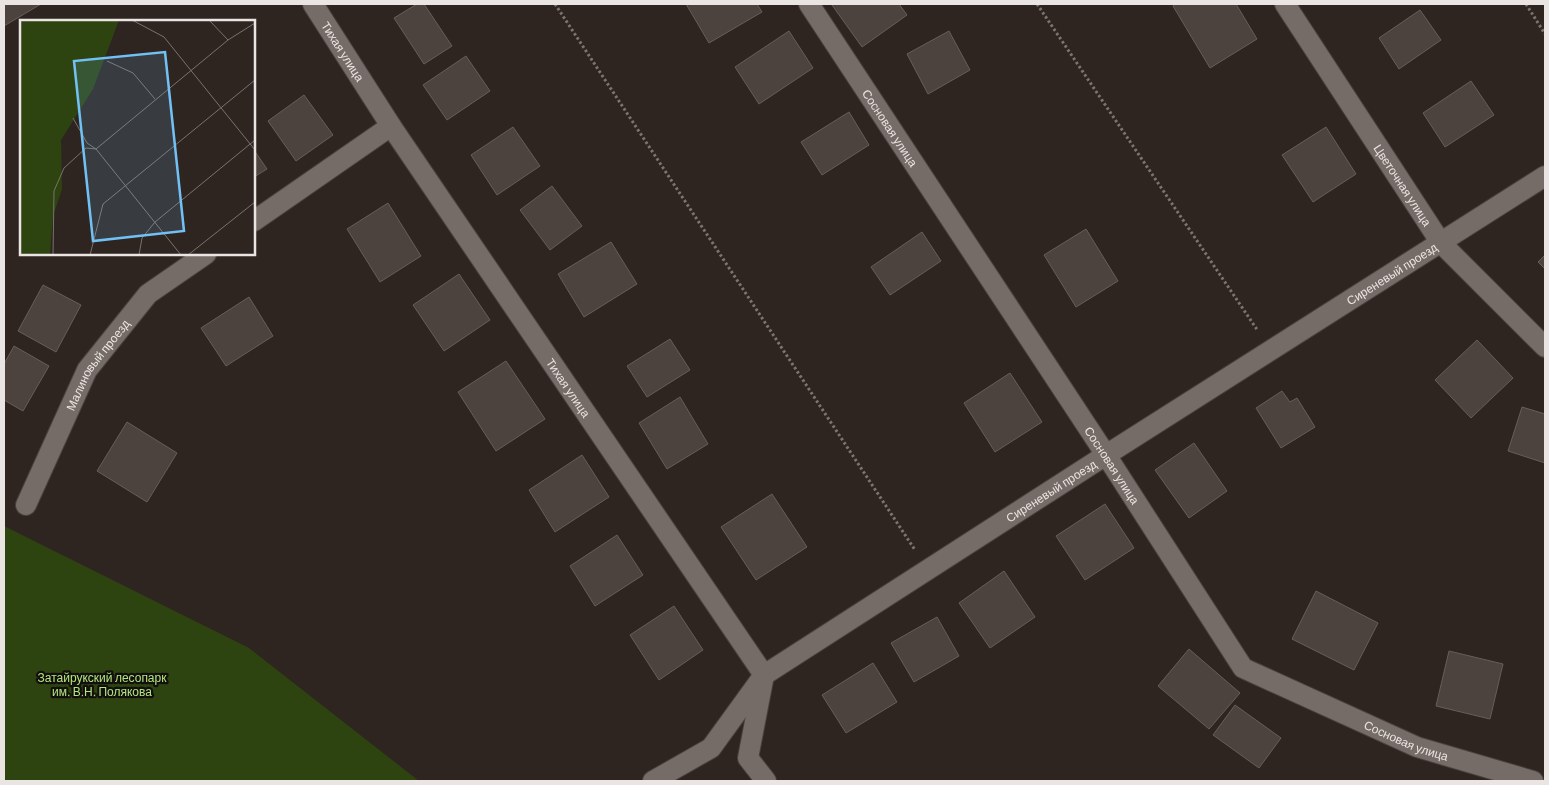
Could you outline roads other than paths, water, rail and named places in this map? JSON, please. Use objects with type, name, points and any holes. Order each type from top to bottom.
[{"type":"street","name":"Тихая улица","points":[[313,4],[391,126],[764,676]]},
{"type":"street","name":"Сосновая улица","points":[[809,4],[1106,455],[1243,668],[1418,747],[1533,781]]},
{"type":"street","name":"Цветочная улица","points":[[1285,4],[1441,242],[1545,347]]},
{"type":"street","points":[[255,220],[391,126]]},
{"type":"street","name":"Сиреневый проезд","points":[[653,781],[711,748],[764,676],[1106,455],[1545,176]]},
{"type":"street","name":"Малиновый проезд","points":[[26,505],[87,370],[148,294],[205,255]]},
{"type":"street","points":[[764,676],[748,758],[766,781]]},
{"type":"park label","name":"Затайрукский лесопарк им. В.Н. Полякова","points":[[102,684]]}]
